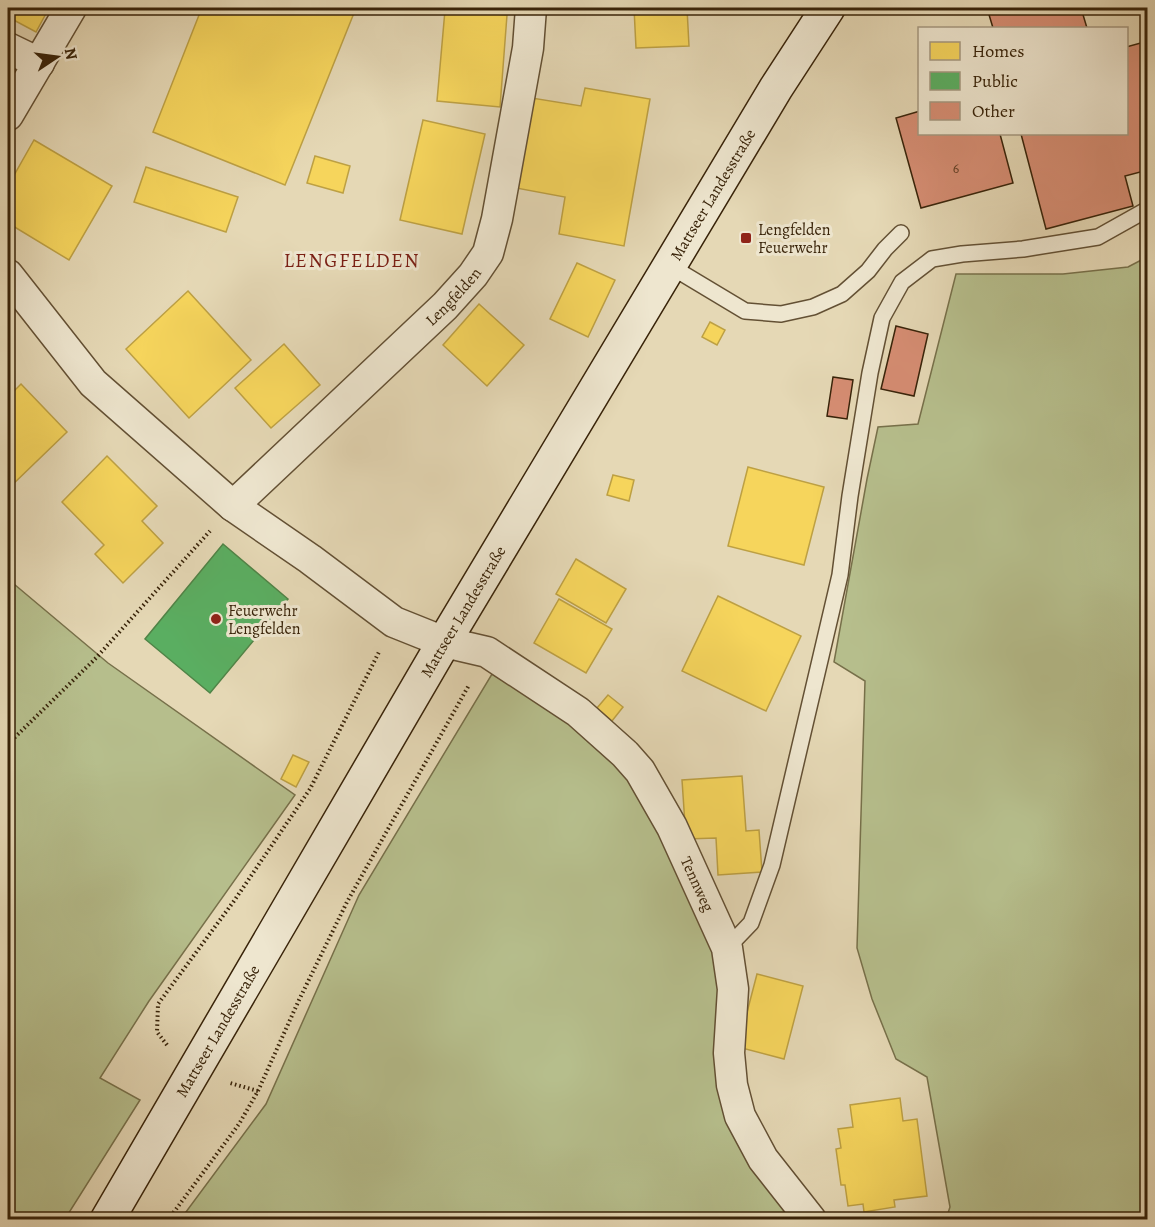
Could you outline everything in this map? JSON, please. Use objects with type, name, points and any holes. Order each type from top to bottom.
[{"type":"main road","name":"Mattseer Landesstraße","points":[[107,1220],[444,642],[776,88],[828,8]]},
{"type":"street","points":[[8,115],[71,8]]},
{"type":"street","name":"Lengfelden","points":[[233,506],[445,306],[473,275],[488,253],[497,219],[526,59],[531,8]]},
{"type":"street","points":[[8,48],[39,63]]},
{"type":"street","points":[[8,275],[93,382],[233,506],[310,559],[394,622],[444,642]]},
{"type":"street","name":"Tennweg","points":[[444,642],[487,652],[578,712],[616,744],[640,771],[672,827],[727,948],[733,989],[729,1053],[732,1085],[740,1116],[763,1159],[811,1220]]},
{"type":"lane","points":[[727,948],[751,923],[772,865],[840,574],[870,374],[882,318],[902,282],[932,259],[1023,249],[1098,237],[1148,209]]},
{"type":"lane","points":[[670,266],[745,311],[781,314],[813,307],[842,294],[868,271],[901,233]]},
{"type":"path","points":[[8,744],[96,658],[233,506]]},
{"type":"path","points":[[168,1046],[157,1032],[158,1004],[234,901],[310,789],[394,622]]},
{"type":"path","points":[[168,1220],[239,1124],[258,1091],[347,902],[487,652]]},
{"type":"path","points":[[230,1083],[258,1091]]},
{"type":"green space","points":[[1147,257],[1147,1219],[946,1219],[950,1207],[927,1077],[896,1059],[872,999],[857,948],[865,681],[834,662],[867,479],[878,427],[918,424],[956,274],[1063,274],[1128,267]]},
{"type":"green space","points":[[8,579],[108,663],[295,795],[149,1001],[100,1078],[140,1100],[65,1219],[8,1219]]},
{"type":"green space","points":[[492,674],[577,725],[632,780],[681,872],[720,962],[719,1024],[795,1219],[180,1220],[266,1104],[359,895]]},
{"type":"building: Homes","points":[[8,8],[49,8],[36,32],[8,17]]},
{"type":"building: Homes","points":[[195,8],[356,8],[285,185],[153,132],[201,10]]},
{"type":"building: Homes","points":[[634,8],[687,8],[689,46],[636,48]]},
{"type":"building: Homes","points":[[445,10],[507,15],[500,107],[437,101]]},
{"type":"building: Homes","points":[[585,88],[650,99],[624,246],[559,234],[565,197],[516,188],[532,98],[581,106]]},
{"type":"building: Homes","points":[[423,120],[485,134],[462,234],[400,220]]},
{"type":"building: Homes","points":[[34,140],[112,186],[69,260],[8,223],[8,186]]},
{"type":"building: Homes","points":[[315,156],[350,166],[343,193],[307,183]]},
{"type":"building: Homes","points":[[146,167],[238,197],[226,232],[134,202]]},
{"type":"building: Homes","points":[[577,263],[615,280],[588,337],[550,319]]},
{"type":"building: Homes","points":[[188,291],[251,360],[189,418],[126,349]]},
{"type":"building: Homes","points":[[479,304],[524,345],[487,386],[443,345]]},
{"type":"building: Homes","points":[[710,322],[725,330],[717,345],[702,337]]},
{"type":"building: Homes","points":[[284,344],[320,385],[271,428],[235,388]]},
{"type":"building: Homes","points":[[21,384],[67,432],[8,489],[8,397]]},
{"type":"building: Homes","points":[[107,456],[157,506],[142,521],[163,543],[123,583],[95,554],[104,545],[62,502]]},
{"type":"building: Homes","points":[[748,467],[824,487],[804,565],[728,546]]},
{"type":"building: Homes","points":[[613,475],[634,480],[629,501],[607,495]]},
{"type":"building: Homes","points":[[576,559],[626,589],[606,623],[556,594]]},
{"type":"building: Homes","points":[[718,596],[801,636],[766,711],[682,671]]},
{"type":"building: Homes","points":[[559,599],[612,629],[586,673],[534,643]]},
{"type":"building: Homes","points":[[608,695],[623,707],[612,721],[597,708]]},
{"type":"building: Homes","points":[[293,755],[309,762],[296,787],[281,779]]},
{"type":"building: Homes","points":[[742,776],[746,831],[759,830],[762,872],[718,875],[716,838],[686,839],[682,780]]},
{"type":"building: Homes","points":[[757,974],[803,986],[784,1059],[738,1047]]},
{"type":"building: Homes","points":[[900,1098],[903,1121],[917,1119],[927,1196],[894,1200],[895,1207],[864,1212],[863,1204],[848,1206],[845,1185],[841,1185],[836,1149],[841,1148],[838,1129],[853,1127],[850,1105]]},
{"type":"building: Public","name":"Feuerwehr Lengfelden","points":[[223,544],[288,599],[210,693],[145,639]]},
{"type":"building: Other","points":[[987,8],[1081,8],[1087,27],[993,27]]},
{"type":"building: Other","points":[[1148,41],[1148,170],[1125,176],[1133,206],[1046,229],[1021,135],[1128,135],[1128,46]]},
{"type":"building: Other","points":[[918,112],[918,135],[1000,135],[1013,183],[921,208],[896,118]]},
{"type":"building: Other","points":[[896,326],[928,334],[914,396],[881,389]]},
{"type":"building: Other","points":[[833,377],[853,380],[847,419],[827,416]]},
{"type":"place","name":"Lengfelden Feuerwehr","points":[[746,238]]},
{"type":"place","name":"Feuerwehr Lengfelden","points":[[216,619]]},
{"type":"district","name":"LENGFELDEN","points":[[352,260]]}]
